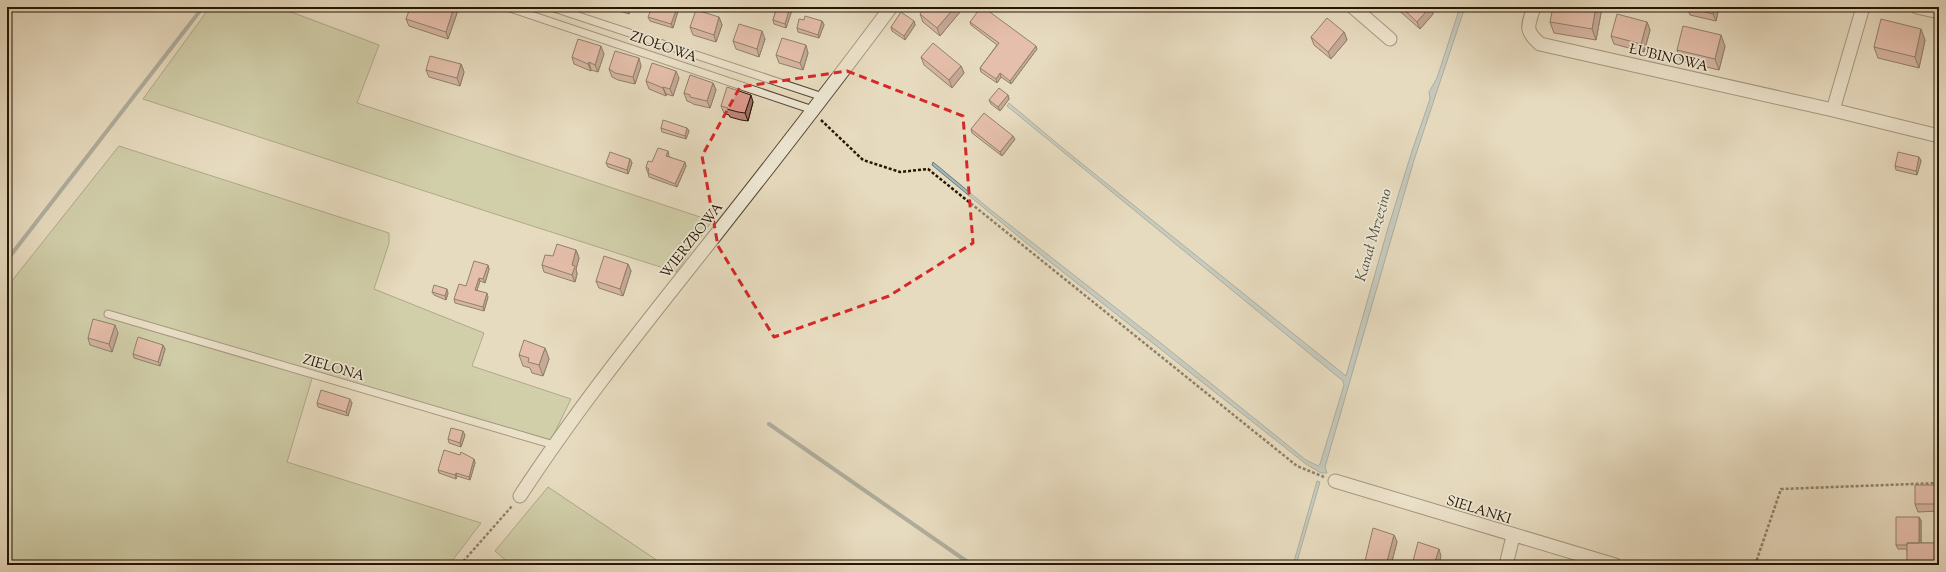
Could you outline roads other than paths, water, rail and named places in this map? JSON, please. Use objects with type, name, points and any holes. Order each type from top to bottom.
[{"type":"street","name":"WIERZBOWA","points":[[520,496],[554,445],[621,352],[813,110],[890,7]]},
{"type":"street","points":[[1353,7],[1390,39]]},
{"type":"street","name":"ŁUBINOWA","points":[[1534,7],[1528,26],[1530,36],[1540,44],[1833,110],[1939,136]]},
{"type":"street","points":[[1833,110],[1863,7]]},
{"type":"street","points":[[1917,7],[1939,12]]},
{"type":"street","name":"SIELANKI","points":[[1335,481],[1513,536],[1615,565]]},
{"type":"street","points":[[1506,565],[1513,536]]},
{"type":"lane","name":"ZIOŁOWA","points":[[507,7],[813,110]]},
{"type":"lane","points":[[551,7],[823,97]]},
{"type":"lane","name":"ZIELONA","points":[[108,314],[554,445]]},
{"type":"water","points":[[1460,7],[1465,7],[1414,160],[1325,467],[1327,473],[1321,473],[1306,464],[1030,246],[932,165],[933,162],[992,211],[1162,344],[1306,460],[1318,466],[1320,464],[1344,385],[1343,381],[1007,106],[1009,103],[1065,150],[1346,376],[1388,228],[1430,99],[1429,92],[1437,78]]},
{"type":"water","points":[[1317,481],[1320,482],[1296,565],[1293,565]]},
{"type":"waterway","points":[[7,260],[203,7]]},
{"type":"waterway","points":[[769,424],[972,565]]},
{"type":"water label","name":"Kanał Mrzezino","points":[[1373,235]]}]
